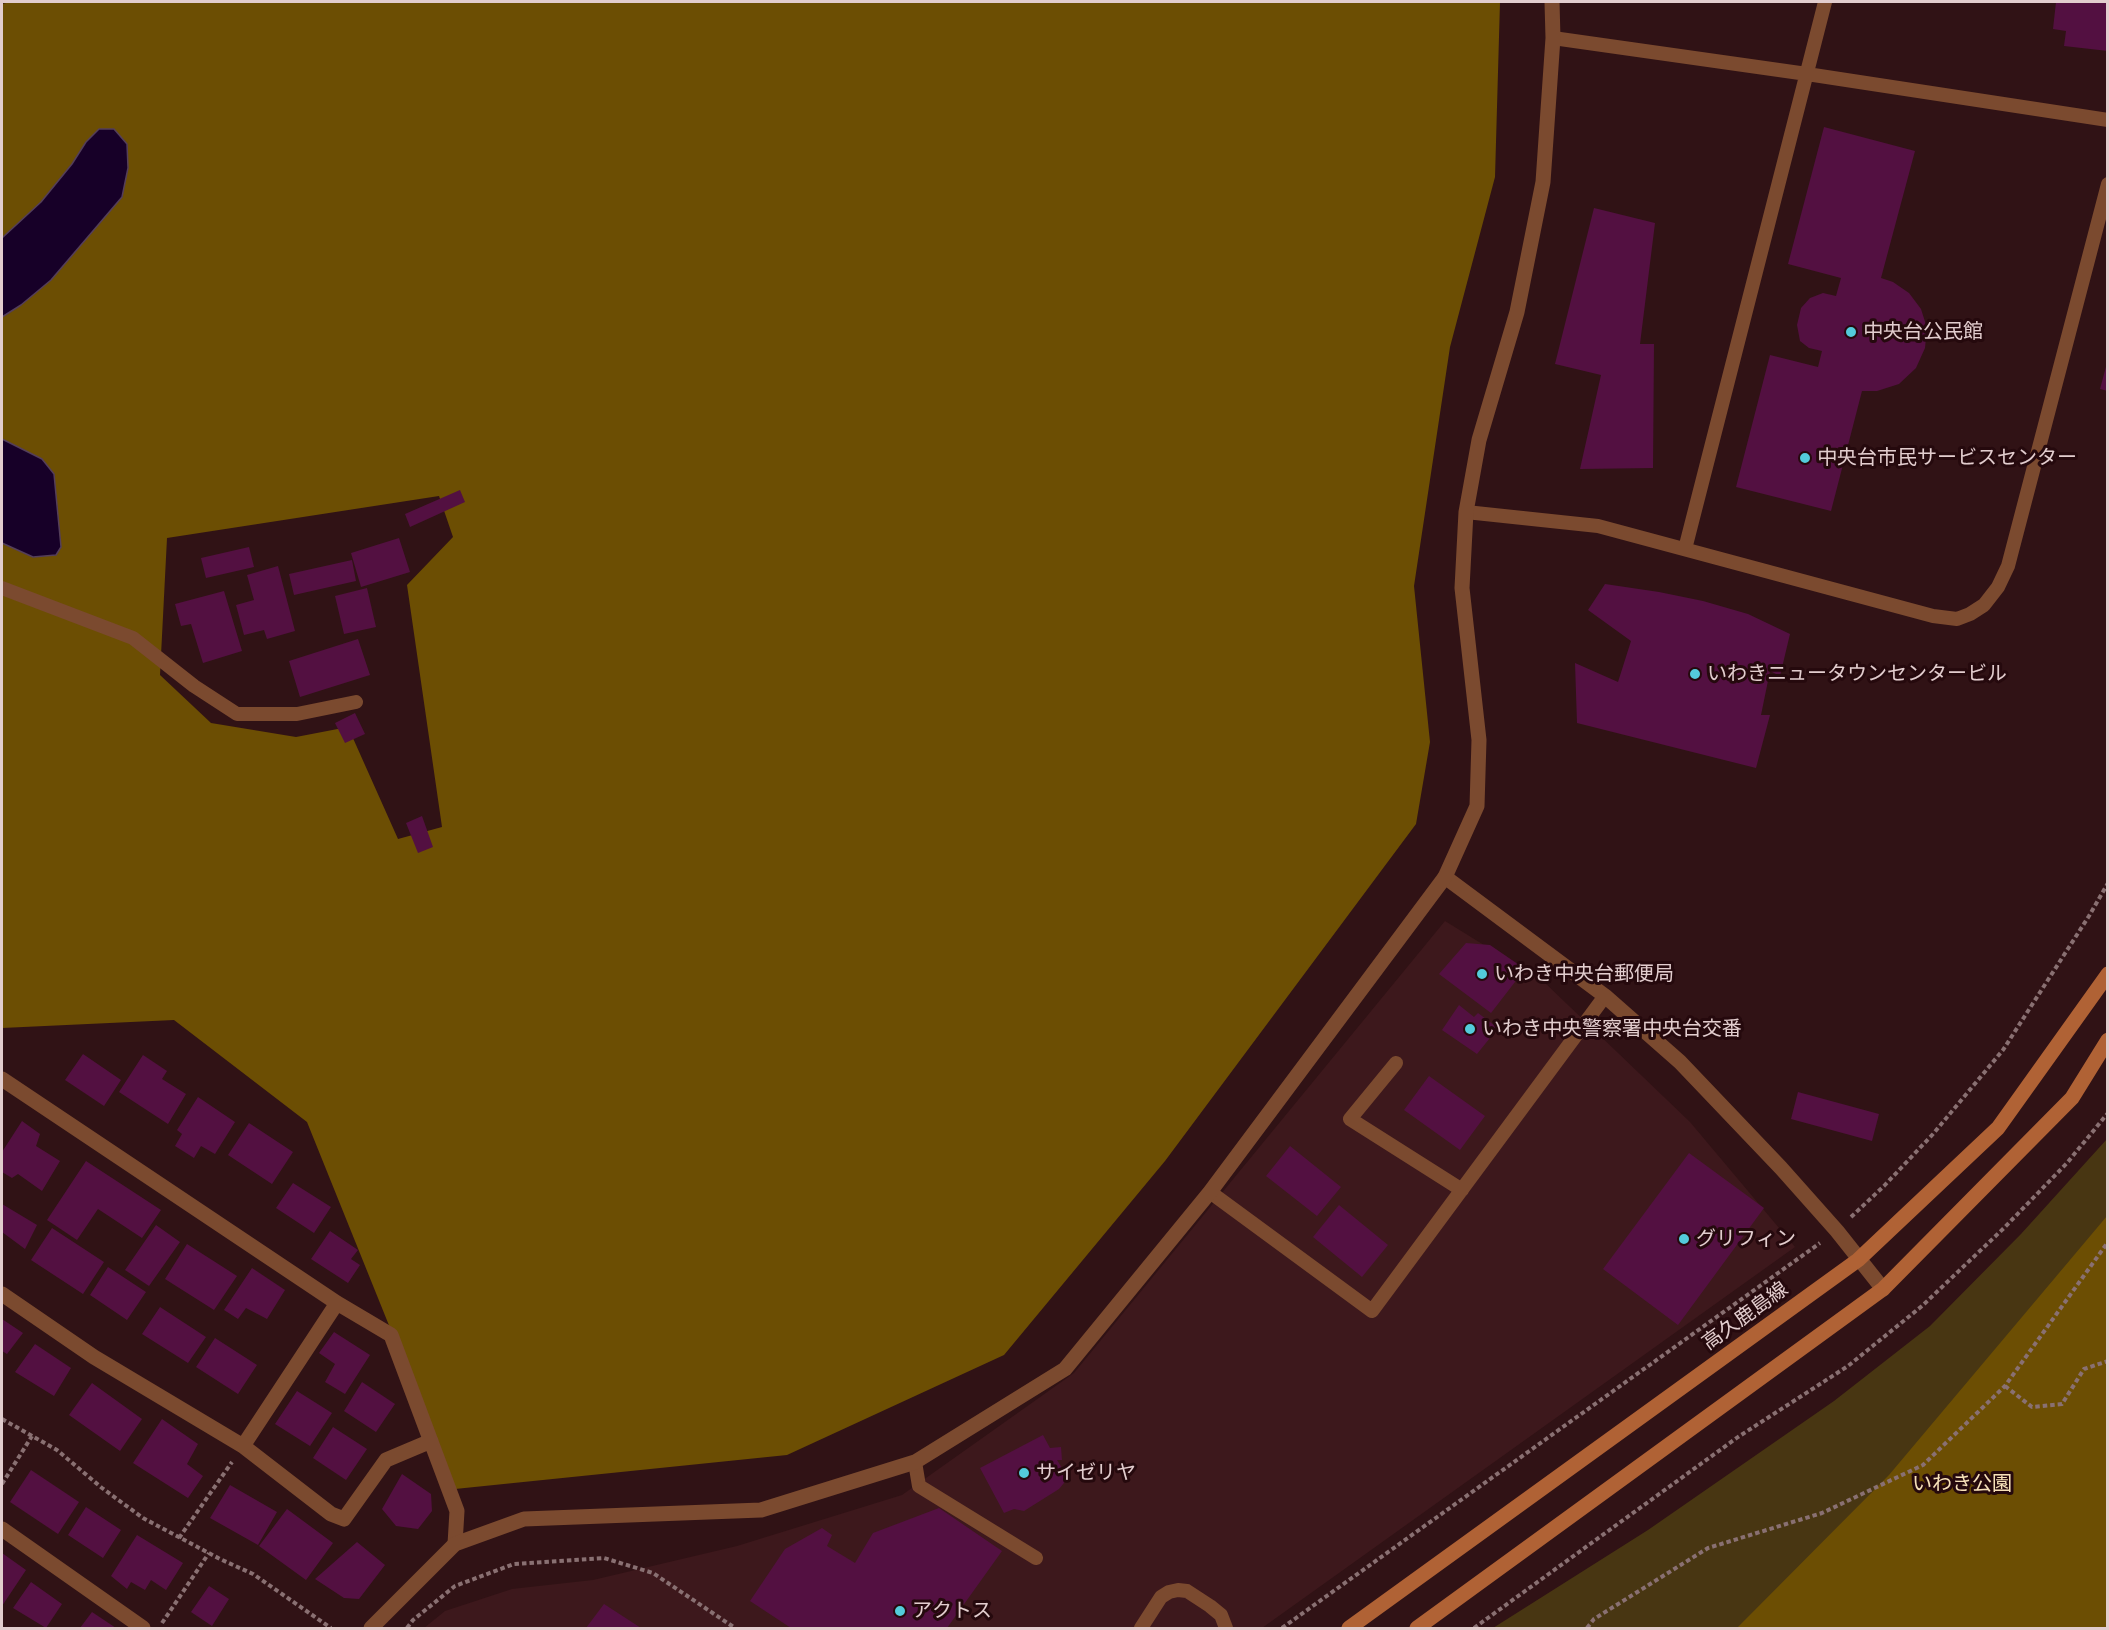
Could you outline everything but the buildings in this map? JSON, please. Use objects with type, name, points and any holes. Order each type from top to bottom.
[{"type":"main road","name":"高久鹿島線","points":[[1349,1629],[1858,1260],[1998,1128],[2108,974]]},
{"type":"main road","points":[[1417,1629],[1883,1289],[2072,1098],[2108,1040]]},
{"type":"street","points":[[371,1629],[454,1544],[524,1519],[761,1510],[915,1462],[1065,1369],[1210,1192],[1445,877],[1477,806],[1479,740],[1462,588],[1466,512],[1479,440],[1517,312],[1543,182],[1553,38],[1552,2]]},
{"type":"street","points":[[1445,877],[1605,996],[1680,1062],[1837,1231],[1883,1289]]},
{"type":"street","points":[[2,1079],[337,1303],[392,1335],[457,1511],[454,1544]]},
{"type":"street","points":[[2,1294],[94,1357],[243,1446],[331,1514],[344,1519],[387,1460],[431,1441]]},
{"type":"street","points":[[243,1446],[337,1303]]},
{"type":"street","points":[[2,1529],[143,1629]]},
{"type":"lane","points":[[1685,549],[1825,2]]},
{"type":"lane","points":[[1553,38],[2108,120]]},
{"type":"lane","points":[[1466,512],[1598,526],[1933,616],[1957,620],[1970,614],[1984,605],[1998,587],[2008,566],[2108,184]]},
{"type":"lane","points":[[2,588],[133,638],[194,686],[237,714],[297,714],[356,702]]},
{"type":"lane","points":[[1210,1192],[1372,1311],[1605,996]]},
{"type":"lane","points":[[1396,1063],[1350,1119],[1462,1190]]},
{"type":"lane","points":[[915,1462],[919,1486],[1036,1558]]},
{"type":"lane","points":[[1141,1629],[1161,1597],[1178,1590],[1187,1591],[1210,1606],[1221,1615],[1226,1629]]},
{"type":"path","points":[[1282,1629],[1837,1231],[1933,1134],[2003,1050],[2089,916],[2108,882]]},
{"type":"path","points":[[1474,1629],[1738,1437],[1848,1365],[1922,1306],[2004,1228],[2067,1163],[2108,1113]]},
{"type":"path","points":[[1587,1629],[1594,1620],[1708,1548],[1822,1512],[1923,1465],[2005,1386],[2108,1242]]},
{"type":"path","points":[[2005,1386],[2032,1407],[2061,1404],[2084,1369],[2108,1361]]},
{"type":"path","points":[[2,1419],[57,1450],[102,1488],[143,1518],[253,1574],[331,1629]]},
{"type":"path","points":[[2,1485],[32,1436]]},
{"type":"path","points":[[179,1538],[243,1446]]},
{"type":"path","points":[[159,1629],[209,1553]]},
{"type":"path","points":[[407,1629],[413,1620],[455,1586],[514,1564],[604,1558],[653,1573],[735,1629]]},
{"type":"shaded area","points":[[99,129],[114,129],[127,144],[128,168],[122,197],[51,280],[21,305],[2,317],[2,238],[41,202],[72,164],[86,142]]},
{"type":"shaded area","points":[[2,439],[42,459],[54,474],[61,547],[56,555],[33,557],[2,543]]},
{"type":"shaded area","points":[[1445,921],[1544,982],[1690,1122],[1795,1247],[1262,1628],[424,1628],[445,1611],[512,1589],[593,1580],[737,1546],[902,1495],[1074,1373]]},
{"type":"green space","points":[[10,2],[1500,2],[1495,177],[1450,347],[1414,586],[1430,742],[1416,824],[1165,1161],[1004,1355],[787,1455],[455,1489],[307,1122],[174,1020],[2,1028],[2,4]],"holes":[[[439,496],[453,537],[407,585],[442,827],[398,839],[348,727],[296,737],[211,723],[160,675],[167,538]]]},
{"type":"green space","name":"いわき公園","points":[[2107,1139],[2107,1628],[1493,1628],[1648,1530],[1834,1401],[1930,1326],[2021,1234]]},
{"type":"green space","points":[[2107,1216],[2107,1628],[1737,1628],[1889,1475]]},
{"type":"place","name":"中央台公民館","points":[[1851,332]]},
{"type":"place","name":"中央台市民サービスセンター","points":[[1805,458]]},
{"type":"place","name":"いわきニュータウンセンタービル","points":[[1695,674]]},
{"type":"place","name":"いわき中央台郵便局","points":[[1482,974]]},
{"type":"place","name":"いわき中央警察署中央台交番","points":[[1470,1029]]},
{"type":"place","name":"グリフィン","points":[[1684,1239]]},
{"type":"place","name":"サイゼリヤ","points":[[1024,1473]]},
{"type":"place","name":"アクトス","points":[[900,1611]]}]
